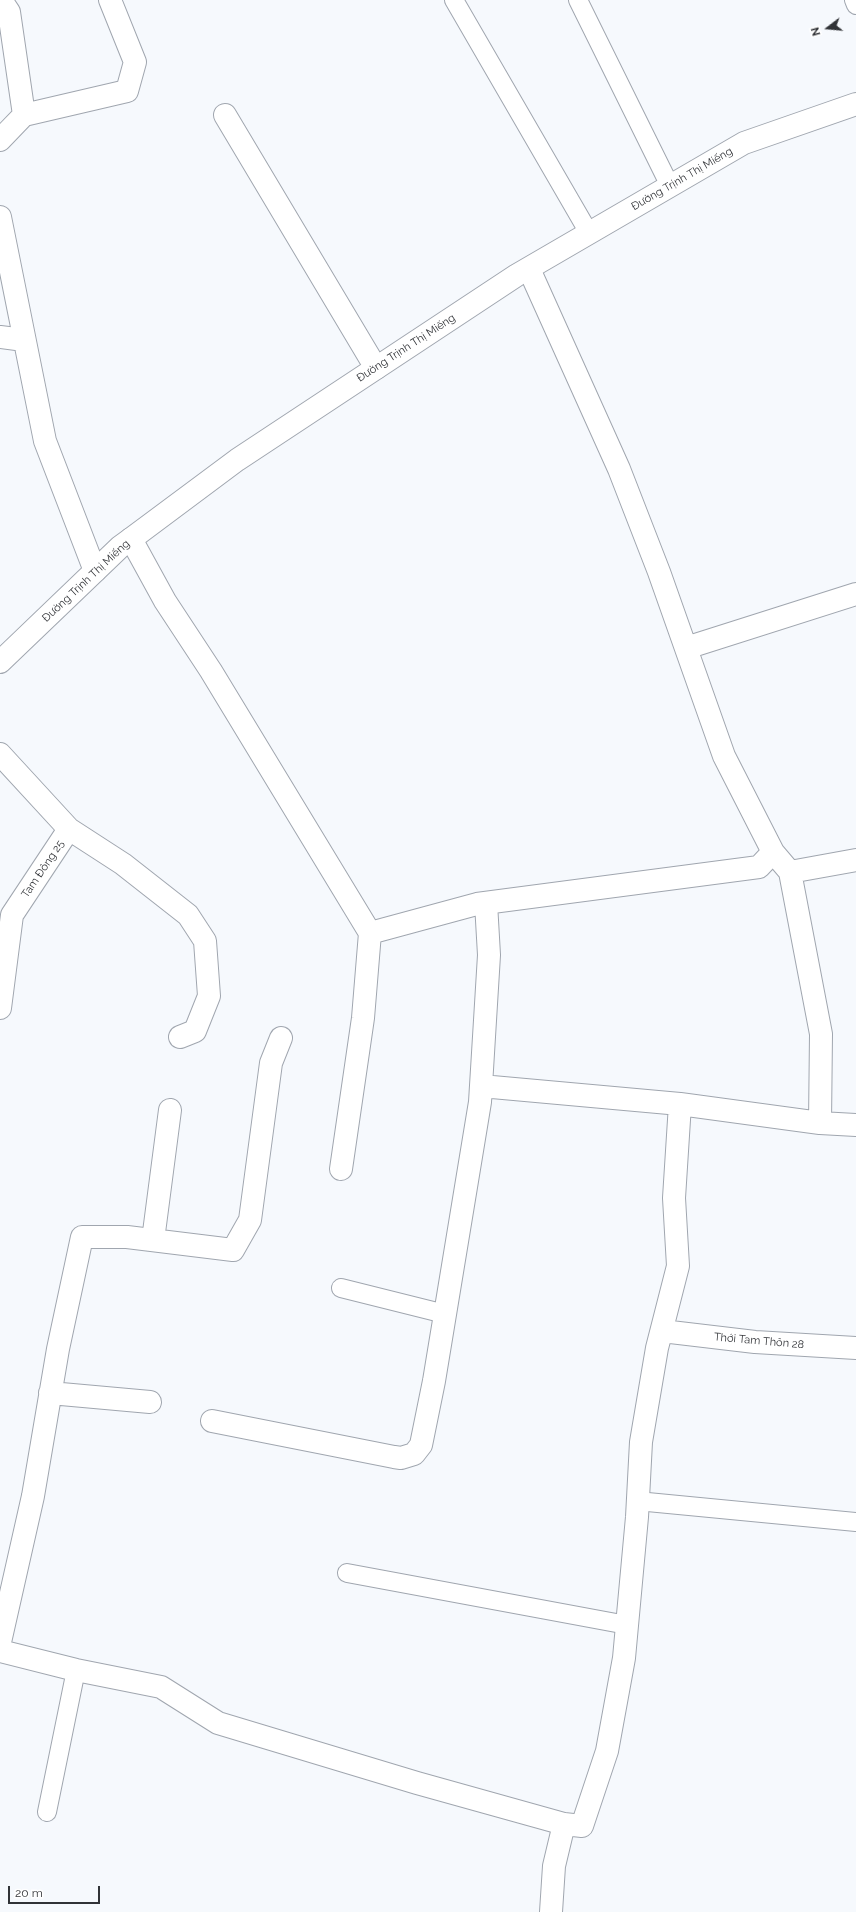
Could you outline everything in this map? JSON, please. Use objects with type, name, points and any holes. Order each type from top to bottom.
[{"type":"street","points":[[1,0],[9,12],[24,115]]},
{"type":"street","points":[[0,140],[24,115],[127,91],[136,62],[110,0]]},
{"type":"street","name":"Đường Trịnh Thị Miếng","points":[[0,662],[95,571],[131,539],[237,460],[376,368],[529,269],[744,142],[856,104]]},
{"type":"street","points":[[225,115],[376,368]]},
{"type":"street","points":[[0,216],[45,441],[95,571]]},
{"type":"street","points":[[529,269],[619,469],[659,572],[724,756],[773,852],[790,872],[821,1034],[820,1124]]},
{"type":"street","points":[[0,337],[24,340]]},
{"type":"street","points":[[131,539],[165,601],[211,671],[370,933],[363,1018],[341,1169]]},
{"type":"street","points":[[686,648],[856,594]]},
{"type":"street","name":"Tam Đông 25","points":[[0,754],[69,830],[12,914],[0,1008]]},
{"type":"street","points":[[69,830],[123,864],[188,915],[205,941],[209,996],[195,1031],[180,1037]]},
{"type":"street","points":[[370,933],[486,903],[759,867],[773,852]]},
{"type":"street","points":[[790,872],[856,860]]},
{"type":"street","points":[[212,1421],[401,1458],[414,1454],[421,1445],[445,1314],[480,1102],[489,955],[486,903]]},
{"type":"street","points":[[0,1642],[33,1496],[58,1349],[82,1237],[127,1237],[233,1250],[250,1220],[271,1063],[281,1038]]},
{"type":"street","points":[[481,1086],[680,1104],[820,1124],[856,1125]]},
{"type":"street","points":[[0,1651],[76,1670],[161,1686],[218,1723],[564,1824],[582,1826],[607,1751],[624,1658],[641,1442],[662,1331],[678,1266],[674,1198],[680,1104]]},
{"type":"street","points":[[153,1240],[170,1110]]},
{"type":"street","name":"Thới Tam Thôn 28","points":[[662,1331],[755,1342],[856,1348]]},
{"type":"street","points":[[50,1393],[150,1402]]},
{"type":"street","points":[[550,1912],[554,1866],[564,1824]]},
{"type":"lane","points":[[454,0],[589,233]]},
{"type":"lane","points":[[578,0],[670,186]]},
{"type":"lane","points":[[854,0],[856,5]]},
{"type":"lane","points":[[341,1288],[445,1314]]},
{"type":"lane","points":[[637,1501],[856,1522]]},
{"type":"lane","points":[[347,1573],[627,1625]]},
{"type":"lane","points":[[47,1812],[76,1670]]}]
